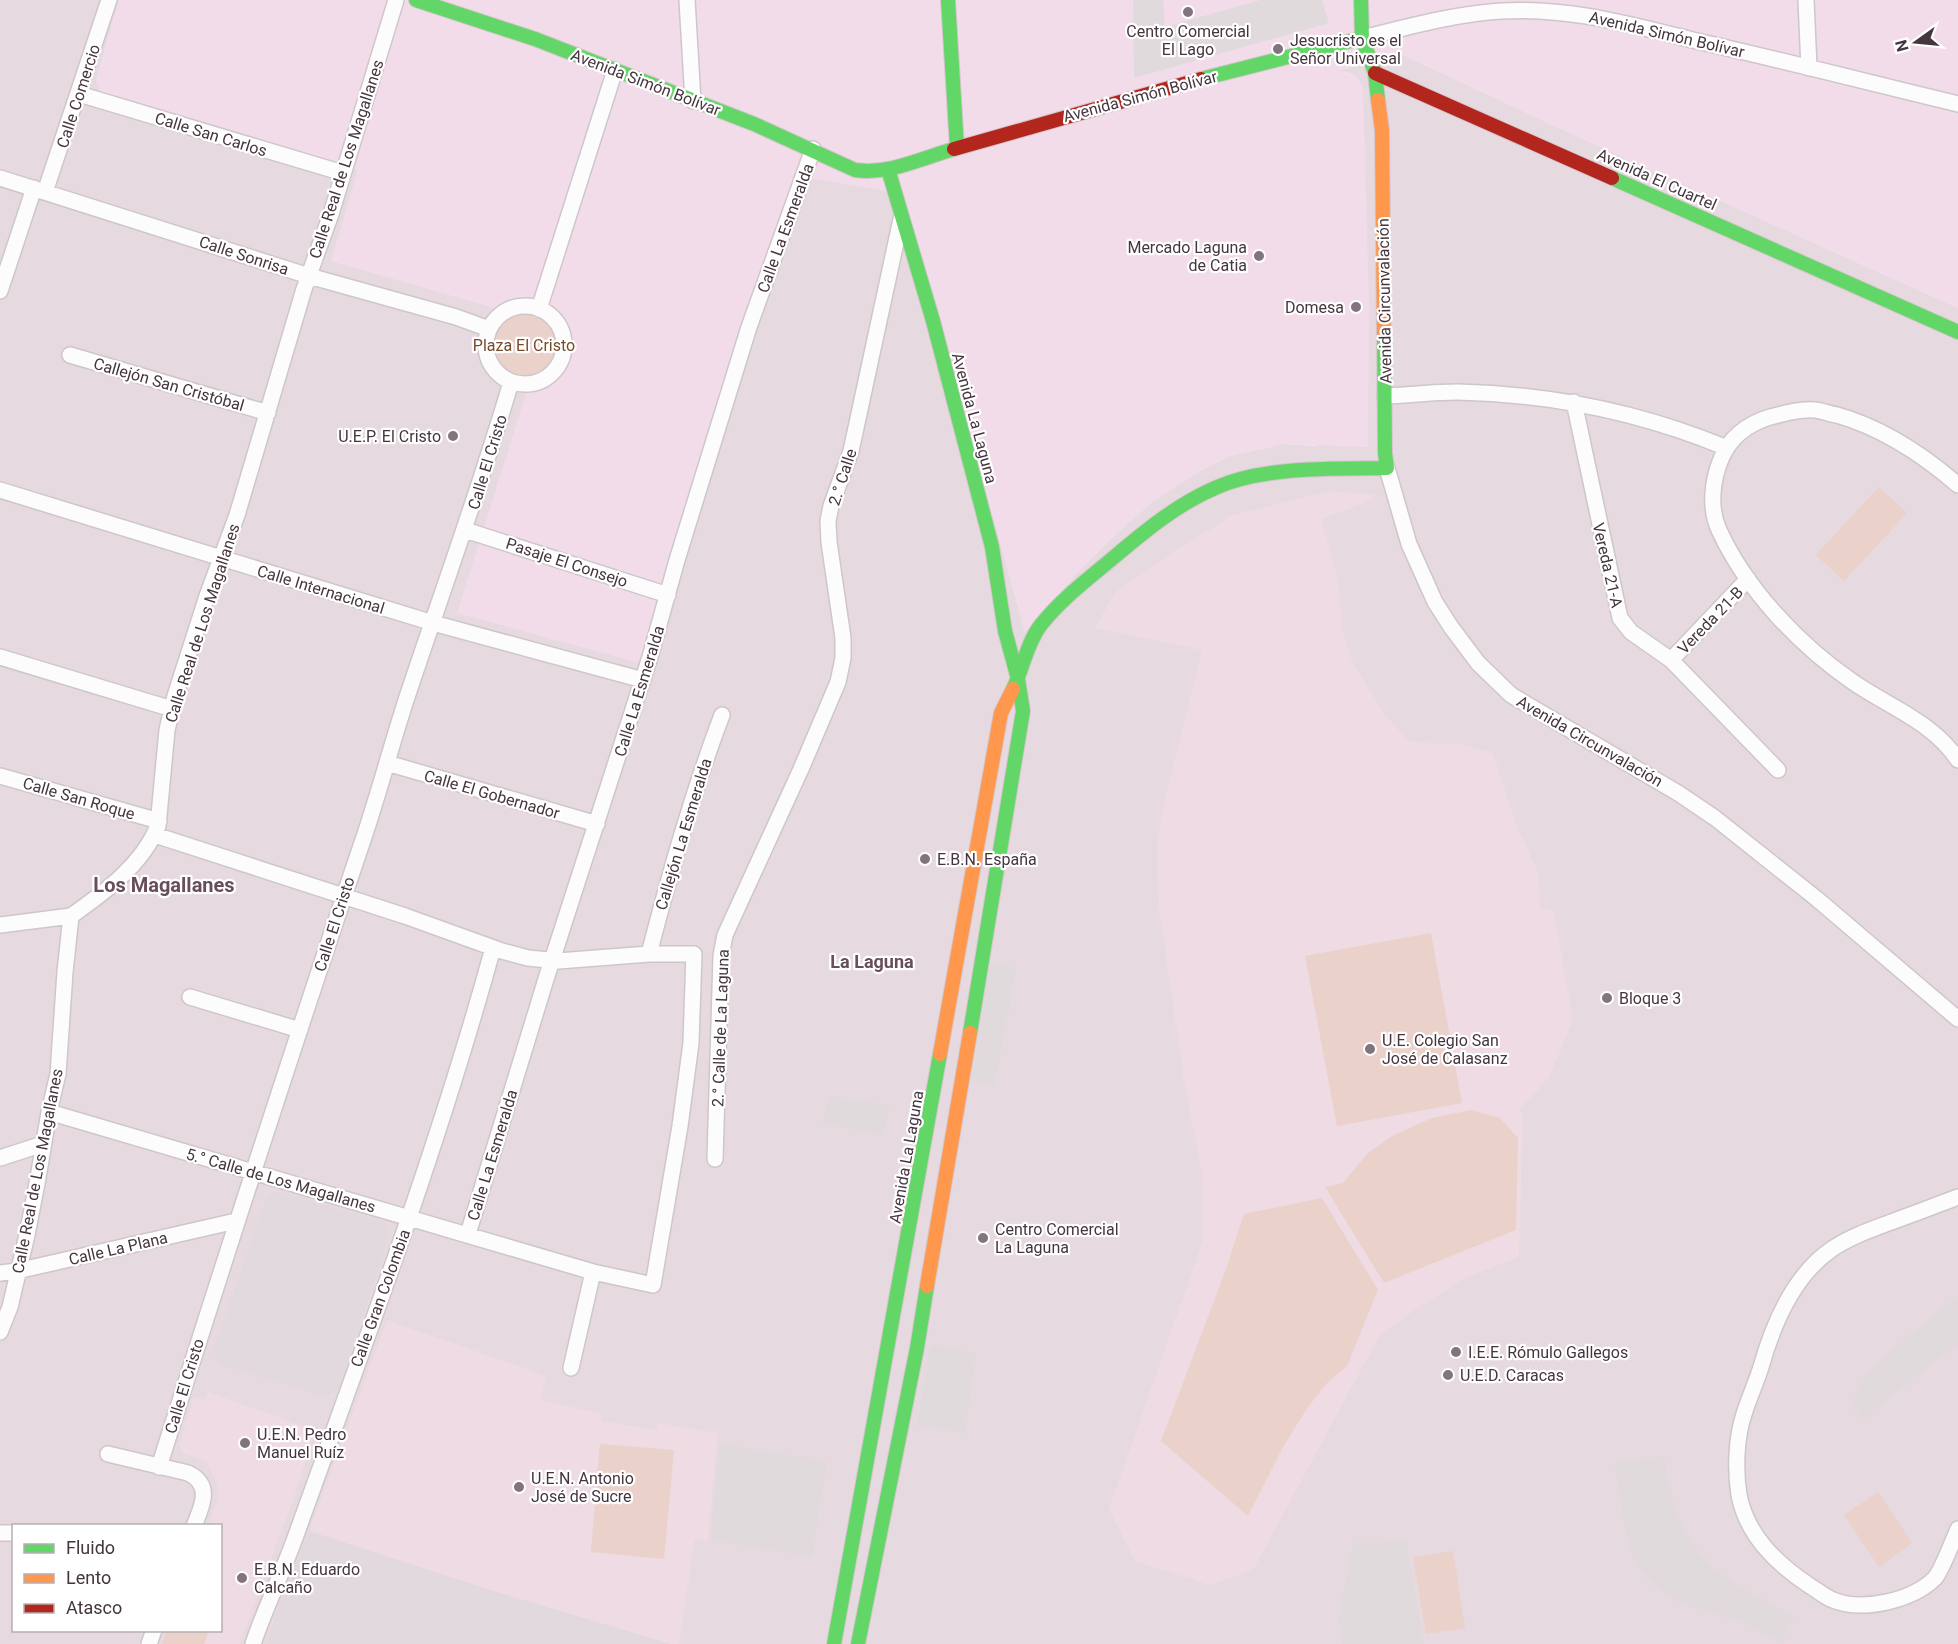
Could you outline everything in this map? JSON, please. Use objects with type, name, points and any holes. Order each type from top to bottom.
[{"type":"street","name":"Calle Comercio","points":[[0,291],[79,94],[109,0]]},
{"type":"street","name":"Calle Real de Los Magallanes","points":[[157,828],[167,730],[172,709],[207,596],[237,515],[396,0]]},
{"type":"street","name":"Avenida Simón Bolívar","points":[[416,0],[535,39],[813,149],[855,170],[868,172],[888,169],[1174,86],[1362,38],[1513,6],[1599,18],[1958,104]]},
{"type":"street","points":[[687,0],[693,101]]},
{"type":"street","points":[[948,0],[957,148]]},
{"type":"street","points":[[1361,0],[1362,38],[1375,73]]},
{"type":"street","points":[[1806,0],[1809,68]]},
{"type":"street","points":[[539,309],[615,70]]},
{"type":"street","name":"Avenida El Cuartel","points":[[1375,73],[1958,332]]},
{"type":"street","name":"Avenida Circunvalación","points":[[1375,73],[1382,130],[1385,453],[1387,468],[1409,544],[1435,602],[1478,663],[1511,695],[1678,793],[1714,818],[1817,899],[1958,1019]]},
{"type":"street","name":"Calle San Carlos","points":[[79,94],[343,173]]},
{"type":"street","name":"Calle La Esmeralda","points":[[468,1234],[552,961],[643,680],[749,327],[813,149]]},
{"type":"street","name":"Avenida La Laguna","points":[[858,1644],[917,1348],[1023,711],[1018,679],[1005,631],[992,547],[933,321],[888,169]]},
{"type":"street","name":"Calle Sonrisa","points":[[0,178],[309,276],[456,317],[489,329]]},
{"type":"street","name":"2.° Calle","points":[[801,769],[838,682],[843,658],[843,638],[828,521],[831,506],[851,451],[902,216]]},
{"type":"street","points":[[526,306],[539,309],[553,318],[559,327],[563,337],[562,357],[551,374],[543,380],[523,385],[511,382],[496,372],[486,354],[485,343],[489,329],[498,316],[506,310],[526,306]]},
{"type":"street","name":"Callejón San Cristóbal","points":[[70,355],[268,413]]},
{"type":"street","name":"Calle El Cristo","points":[[159,1467],[236,1221],[465,530],[511,382]]},
{"type":"street","points":[[1385,396],[1458,392],[1574,402],[1641,417],[1689,432],[1727,448]]},
{"type":"street","name":"Vereda 21-A","points":[[1574,402],[1620,618],[1631,632],[1671,660],[1778,770]]},
{"type":"street","points":[[1958,485],[1898,440],[1857,421],[1818,410],[1803,410],[1756,421],[1742,430],[1727,448],[1719,465],[1715,481],[1713,512],[1719,530],[1764,601],[1818,655],[1853,683],[1932,730],[1950,748],[1958,760]]},
{"type":"street","name":"Avenida La Laguna","points":[[834,1644],[1001,713],[1018,679],[1025,654],[1039,627],[1072,592],[1161,517],[1216,486],[1252,477],[1300,470],[1387,468]]},
{"type":"street","name":"Calle Internacional","points":[[0,490],[433,623],[643,680]]},
{"type":"street","name":"Pasaje El Consejo","points":[[465,530],[668,595]]},
{"type":"street","name":"Vereda 21-B","points":[[1671,660],[1748,579]]},
{"type":"street","points":[[0,657],[172,709]]},
{"type":"street","name":"Callejón La Esmeralda","points":[[649,954],[678,844],[704,761],[722,716]]},
{"type":"street","name":"Calle El Gobernador","points":[[387,763],[597,824]]},
{"type":"street","name":"2.° Calle de La Laguna","points":[[715,1159],[720,956],[725,935],[801,769]]},
{"type":"street","name":"Calle San Roque","points":[[0,776],[157,828],[343,896],[528,958],[552,961],[649,954],[694,954]]},
{"type":"street","points":[[0,925],[71,916],[103,893],[141,856],[157,828]]},
{"type":"street","name":"Calle Real de Los Magallanes","points":[[0,1332],[10,1307],[36,1190],[58,1074],[71,916]]},
{"type":"street","name":"Calle Gran Colombia","points":[[253,1644],[294,1542],[409,1217],[493,948]]},
{"type":"street","name":"2.° Calle de La Laguna","points":[[653,1285],[681,1126],[691,1043],[694,954]]},
{"type":"street","points":[[190,997],[300,1030]]},
{"type":"street","name":"5.° Calle de Los Magallanes","points":[[49,1112],[593,1272],[653,1285]]},
{"type":"street","points":[[0,1158],[43,1144]]},
{"type":"street","points":[[1958,1197],[1858,1235],[1834,1248],[1817,1261],[1797,1283],[1765,1351],[1743,1416],[1738,1443],[1737,1472],[1744,1515],[1752,1532],[1766,1550],[1803,1581],[1832,1600],[1850,1605],[1890,1602],[1917,1590],[1936,1577],[1958,1529]]},
{"type":"street","name":"Calle La Plana","points":[[0,1273],[236,1221]]},
{"type":"street","points":[[571,1368],[593,1272]]},
{"type":"street","points":[[108,1454],[197,1477],[204,1501],[195,1524]]},
{"type":"shaded area","points":[[0,0],[119,0],[96,81],[358,170],[332,261],[501,304],[510,301],[531,301],[545,305],[558,314],[566,326],[570,341],[569,358],[563,372],[553,381],[526,394],[717,434],[794,175],[904,194],[1025,632],[1074,576],[1153,501],[1200,471],[1230,456],[1283,444],[1316,446],[1360,81],[1350,73],[1336,71],[1403,55],[1958,308],[1958,1644],[0,1644]]},
{"type":"shaded area","points":[[119,0],[1958,0],[1958,308],[1403,55],[1338,70],[1356,76],[1363,86],[1369,302],[1368,447],[1283,444],[1230,456],[1200,471],[1153,501],[1114,536],[1074,576],[1025,632],[904,194],[794,175],[717,434],[643,664],[457,613],[526,394],[553,381],[563,372],[569,358],[570,341],[566,326],[558,314],[545,305],[531,301],[510,301],[494,308],[331,261],[358,170],[102,95],[96,81]]},
{"type":"shaded area","name":"Centro Comercial El Lago","points":[[1133,0],[1163,0],[1165,27],[1260,0],[1322,0],[1329,23],[1134,78]]},
{"type":"shaded area","name":"U.E. Colegio San José de Calasanz","points":[[1328,491],[1375,494],[1373,500],[1321,519],[1339,585],[1342,629],[1352,661],[1385,715],[1408,740],[1439,745],[1458,743],[1493,753],[1518,829],[1539,874],[1540,909],[1554,910],[1573,1020],[1549,1078],[1518,1111],[1523,1114],[1519,1257],[1468,1277],[1413,1311],[1379,1337],[1253,1570],[1209,1585],[1135,1561],[1109,1509],[1203,1240],[1202,1173],[1185,1087],[1159,907],[1158,875],[1158,840],[1163,806],[1202,650],[1094,628],[1116,592],[1178,548],[1229,516]]},
{"type":"shaded area","points":[[988,963],[1016,968],[995,1085],[967,1080]]},
{"type":"shaded area","points":[[828,1096],[889,1106],[884,1135],[823,1124]]},
{"type":"shaded area","points":[[279,1192],[384,1223],[389,1236],[339,1388],[325,1396],[220,1364],[213,1352],[267,1197]]},
{"type":"shaded area","points":[[1958,1296],[1958,1344],[1863,1419],[1853,1406],[1853,1401],[1867,1372]]},
{"type":"shaded area","name":"U.E.N. Antonio José de Sucre","points":[[387,1320],[546,1376],[541,1400],[602,1414],[601,1421],[656,1430],[658,1423],[718,1433],[708,1541],[695,1539],[679,1644],[671,1644],[497,1592],[309,1531]]},
{"type":"shaded area","points":[[930,1345],[976,1354],[965,1433],[917,1425]]},
{"type":"shaded area","points":[[208,1392],[306,1427],[314,1435],[294,1497],[240,1644],[162,1644],[167,1632],[222,1632],[222,1524],[208,1524],[218,1499],[217,1483],[206,1461],[182,1453],[179,1445],[194,1397],[205,1400]]},
{"type":"shaded area","points":[[719,1444],[827,1461],[812,1557],[711,1540]]},
{"type":"shaded area","points":[[1664,1456],[1673,1504],[1686,1534],[1700,1554],[1713,1568],[1741,1587],[1793,1617],[1781,1643],[1744,1623],[1684,1604],[1660,1590],[1640,1570],[1625,1529],[1615,1463]]},
{"type":"shaded area","points":[[309,1531],[497,1592],[671,1644],[268,1644],[275,1618]]},
{"type":"shaded area","points":[[1406,1542],[1424,1644],[1342,1644],[1338,1619],[1353,1544]]},
{"type":"green space","name":"Plaza El Cristo","points":[[518,312],[532,312],[544,317],[553,326],[558,345],[556,358],[549,369],[532,378],[518,378],[506,373],[497,364],[492,352],[492,338],[497,326],[506,317]]},
{"type":"green space","points":[[1879,487],[1907,513],[1844,581],[1816,555]]},
{"type":"green space","points":[[1431,933],[1462,1103],[1337,1126],[1305,956]]},
{"type":"green space","points":[[1471,1110],[1500,1118],[1518,1138],[1516,1230],[1384,1283],[1325,1187],[1343,1183],[1368,1153],[1392,1136],[1432,1118]]},
{"type":"green space","points":[[1322,1198],[1378,1290],[1347,1366],[1327,1383],[1308,1407],[1283,1447],[1248,1516],[1161,1441],[1225,1272],[1244,1214]]},
{"type":"green space","points":[[600,1444],[674,1450],[664,1559],[591,1552]]},
{"type":"green space","points":[[1878,1492],[1912,1543],[1879,1567],[1844,1515]]},
{"type":"green space","points":[[1453,1551],[1465,1628],[1426,1634],[1413,1557]]},
{"type":"green space","points":[[166,1632],[209,1632],[204,1644],[162,1644]]},
{"type":"traffic: fast","points":[[416,0],[535,39],[754,124],[855,170],[893,168],[954,149]]},
{"type":"traffic: fast","points":[[948,0],[957,148]]},
{"type":"traffic: fast","points":[[1361,0],[1362,38],[1375,73],[1378,100]]},
{"type":"traffic: fast","points":[[1201,79],[1362,38]]},
{"type":"traffic: fast","points":[[888,169],[933,321],[992,547],[1005,631],[1018,679],[1023,711],[970,1033]]},
{"type":"traffic: fast","points":[[1612,178],[1958,332]]},
{"type":"traffic: fast","points":[[1013,689],[1035,633],[1056,607],[1137,538],[1187,502],[1234,481],[1277,472],[1387,468],[1384,336]]},
{"type":"traffic: fast","points":[[834,1644],[940,1054]]},
{"type":"traffic: fast","points":[[858,1644],[917,1348],[927,1286]]},
{"type":"traffic: slow","points":[[1378,100],[1382,130],[1384,336]]},
{"type":"traffic: slow","points":[[940,1054],[1001,713],[1013,689]]},
{"type":"traffic: slow","points":[[927,1286],[970,1033]]},
{"type":"traffic: jam","points":[[1375,73],[1612,178]]},
{"type":"traffic: jam","points":[[954,149],[1201,79]]},
{"type":"place","name":"Centro Comercial El Lago","points":[[1188,12]]},
{"type":"place","name":"Jesucristo es el Señor Universal","points":[[1278,49]]},
{"type":"place","name":"Mercado Laguna de Catia","points":[[1259,256]]},
{"type":"place","name":"Domesa","points":[[1356,307]]},
{"type":"place","name":"U.E.P. El Cristo","points":[[453,436]]},
{"type":"place","name":"E.B.N. España","points":[[925,859]]},
{"type":"place","name":"Bloque 3","points":[[1607,998]]},
{"type":"place","name":"U.E. Colegio San José de Calasanz","points":[[1370,1049]]},
{"type":"place","name":"Centro Comercial La Laguna","points":[[983,1238]]},
{"type":"place","name":"I.E.E. Rómulo Gallegos","points":[[1456,1352]]},
{"type":"place","name":"U.E.D. Caracas","points":[[1448,1375]]},
{"type":"place","name":"U.E.N. Pedro Manuel Ruíz","points":[[245,1443]]},
{"type":"place","name":"U.E.N. Antonio José de Sucre","points":[[519,1487]]},
{"type":"place","name":"E.B.N. Eduardo Calcaño","points":[[242,1578]]},
{"type":"district","name":"Los Magallanes","points":[[164,885]]},
{"type":"district","name":"La Laguna","points":[[872,962]]}]
